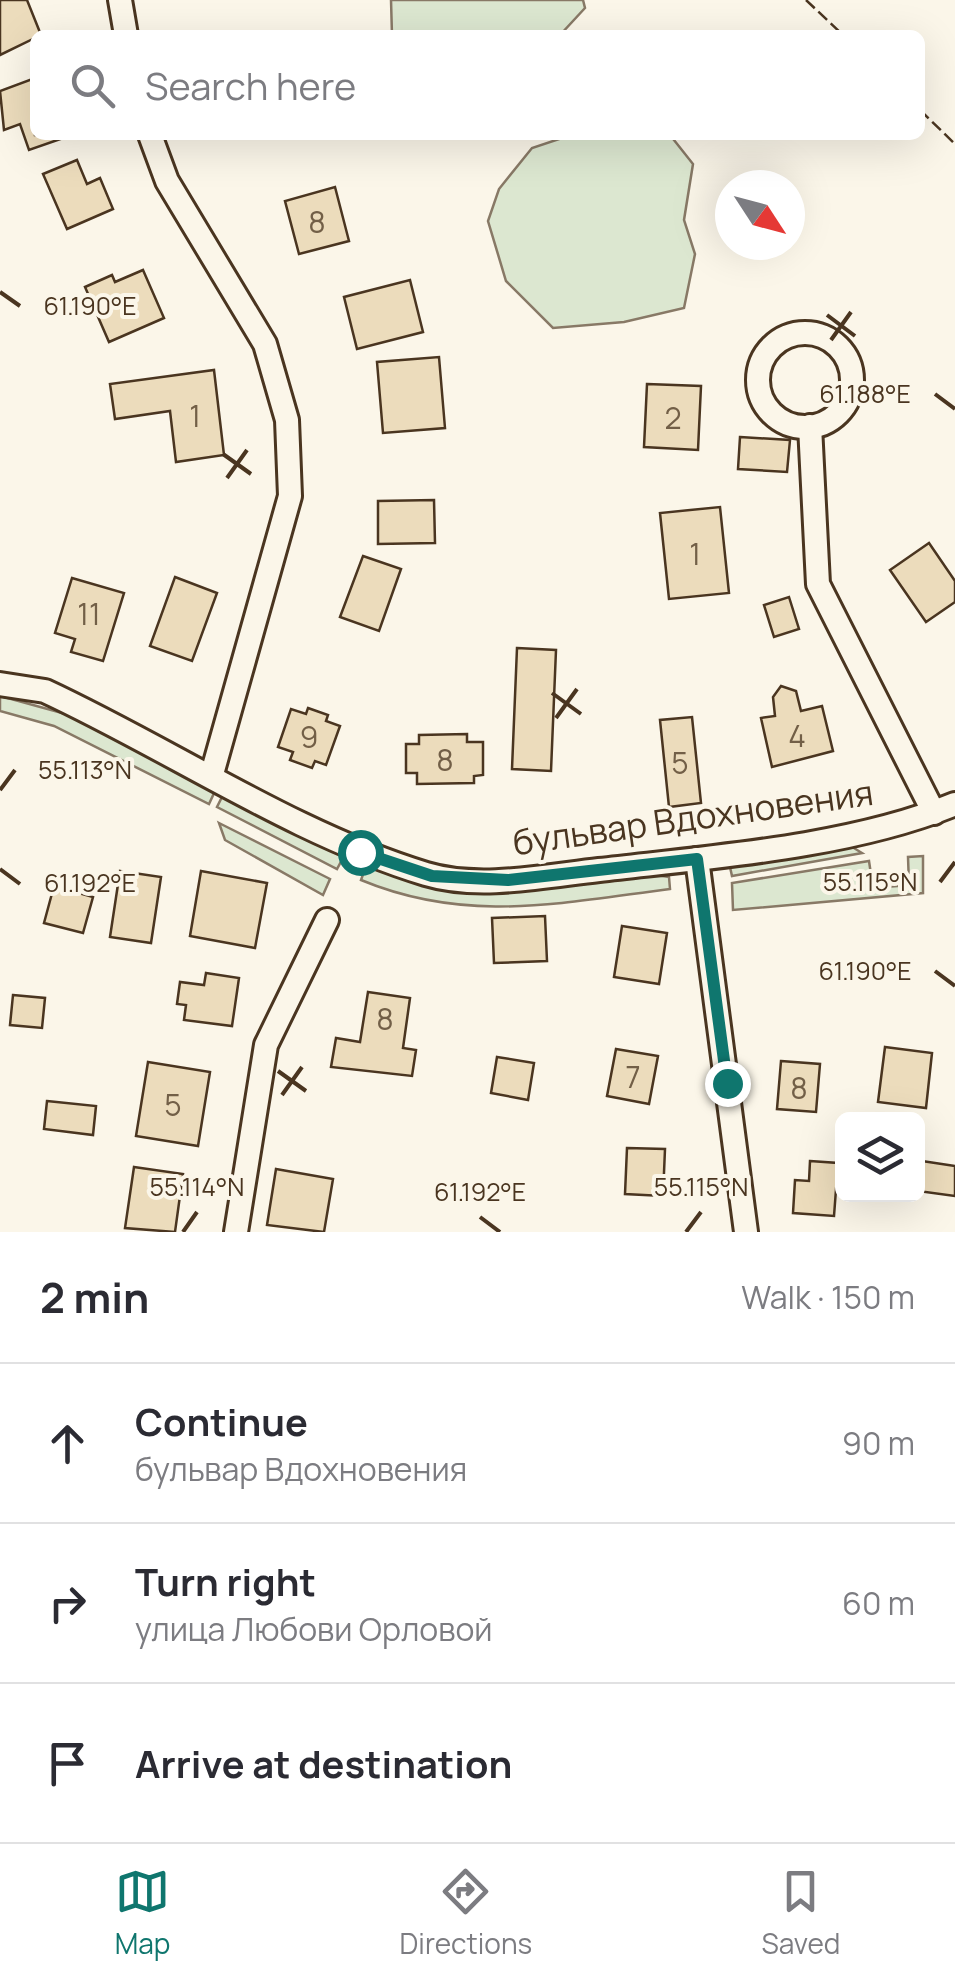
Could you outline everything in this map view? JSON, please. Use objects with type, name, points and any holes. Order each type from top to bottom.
[{"type":"street","points":[[120,0],[125,30]]},
{"type":"street","points":[[152,140],[167,181],[265,344],[287,420],[290,496],[212,774]]},
{"type":"street","points":[[800,332],[816,334],[842,349],[852,378],[844,407],[832,418],[810,426],[786,424],[772,415],[758,386],[764,356],[786,336],[800,332]]},
{"type":"street","points":[[810,426],[818,584],[944,808]]},
{"type":"street","name":"бульвар Вдохновения","points":[[0,684],[45,690],[360,852],[432,876],[508,880],[697,859],[878,829],[944,808]]},
{"type":"street","points":[[697,859],[746,1232]]},
{"type":"street","points":[[236,1232],[266,1045],[327,920]]},
{"type":"green space","points":[[391,0],[583,0],[585,8],[565,30],[392,30]]},
{"type":"green space","points":[[556,140],[674,140],[693,164],[684,220],[695,254],[684,308],[624,322],[553,328],[506,281],[488,221],[499,189],[532,148]]},
{"type":"green space","points":[[0,696],[73,716],[215,791],[209,804],[54,726],[0,711]]},
{"type":"green space","points":[[223,795],[344,856],[337,869],[217,807]]},
{"type":"green space","points":[[219,823],[330,879],[323,895],[225,840]]},
{"type":"green space","points":[[849,845],[862,853],[732,876],[730,867]]},
{"type":"green space","points":[[923,856],[923,893],[733,910],[732,883],[869,861],[873,888],[909,885],[908,857]]},
{"type":"green space","points":[[366,866],[402,877],[474,888],[546,887],[656,875],[669,877],[670,889],[552,904],[476,906],[400,894],[361,880]]},
{"type":"building","points":[[0,0],[27,0],[39,30],[30,30],[30,40],[0,55]]},
{"type":"building","points":[[30,80],[30,140],[58,140],[29,150],[20,124],[4,130],[0,91]]},
{"type":"building","points":[[77,160],[87,184],[100,178],[113,209],[67,229],[43,174]]},
{"type":"building","points":[[335,187],[349,241],[299,254],[285,201]]},
{"type":"building","points":[[143,270],[164,318],[109,342],[85,287],[112,275],[115,282]]},
{"type":"building","points":[[410,280],[423,332],[357,349],[344,297]]},
{"type":"building","points":[[439,357],[445,428],[383,433],[377,362]]},
{"type":"building","points":[[214,370],[224,455],[176,462],[170,411],[115,419],[110,384]]},
{"type":"building","points":[[647,384],[701,386],[698,450],[644,447]]},
{"type":"building","points":[[740,437],[790,440],[787,472],[738,469]]},
{"type":"building","points":[[434,500],[435,543],[378,544],[378,501]]},
{"type":"building","points":[[720,507],[729,593],[669,599],[660,513]]},
{"type":"building","points":[[929,543],[955,581],[955,602],[926,622],[890,570]]},
{"type":"building","points":[[363,556],[401,569],[379,631],[340,617]]},
{"type":"building","points":[[175,577],[217,593],[192,661],[150,646]]},
{"type":"building","points":[[72,578],[124,593],[103,661],[71,652],[75,639],[55,633]]},
{"type":"building","points":[[789,597],[799,629],[774,637],[764,605]]},
{"type":"building","points":[[517,648],[556,650],[551,771],[512,769]]},
{"type":"building","points":[[781,686],[796,691],[801,711],[822,706],[833,751],[772,767],[761,718],[775,716],[773,697]]},
{"type":"building","points":[[308,708],[328,715],[326,721],[340,726],[326,765],[315,761],[312,768],[290,760],[293,752],[278,747],[291,709],[306,714]]},
{"type":"building","points":[[692,717],[701,803],[669,807],[660,720]]},
{"type":"building","points":[[467,734],[467,742],[483,742],[483,775],[474,776],[474,783],[417,784],[417,773],[406,773],[406,744],[419,744],[419,735]]},
{"type":"building","points":[[120,871],[161,877],[151,943],[110,937]]},
{"type":"building","points":[[201,871],[267,883],[255,948],[190,936]]},
{"type":"building","points":[[54,886],[93,897],[83,933],[44,923]]},
{"type":"building","points":[[545,916],[547,961],[494,963],[492,918]]},
{"type":"building","points":[[622,926],[667,933],[659,984],[614,977]]},
{"type":"building","points":[[206,973],[239,978],[232,1026],[184,1020],[186,1005],[177,1004],[180,982],[204,985]]},
{"type":"building","points":[[368,992],[410,998],[403,1048],[416,1050],[412,1076],[331,1067],[336,1038],[360,1042]]},
{"type":"building","points":[[13,995],[45,998],[42,1028],[10,1025]]},
{"type":"building","points":[[885,1047],[932,1053],[926,1108],[878,1102]]},
{"type":"building","points":[[616,1049],[658,1056],[649,1104],[607,1096]]},
{"type":"building","points":[[497,1057],[534,1063],[528,1100],[491,1093]]},
{"type":"building","points":[[781,1061],[820,1064],[816,1112],[777,1109]]},
{"type":"building","points":[[148,1062],[210,1072],[198,1146],[136,1136]]},
{"type":"building","points":[[47,1101],[96,1106],[93,1135],[44,1129]]},
{"type":"building","points":[[627,1148],[665,1149],[663,1196],[625,1194]]},
{"type":"building","points":[[810,1161],[835,1163],[834,1216],[793,1213],[795,1180],[809,1181]]},
{"type":"building","points":[[925,1161],[955,1166],[955,1196],[925,1192]]},
{"type":"building","points":[[134,1167],[183,1174],[175,1232],[125,1228]]},
{"type":"building","points":[[276,1169],[333,1179],[324,1232],[267,1225]]},
{"type":"fence","points":[[806,0],[838,30]]},
{"type":"fence","points":[[925,115],[955,144]]},
{"type":"route","points":[[360,852],[432,876],[508,880],[697,859],[727,1083]]}]
